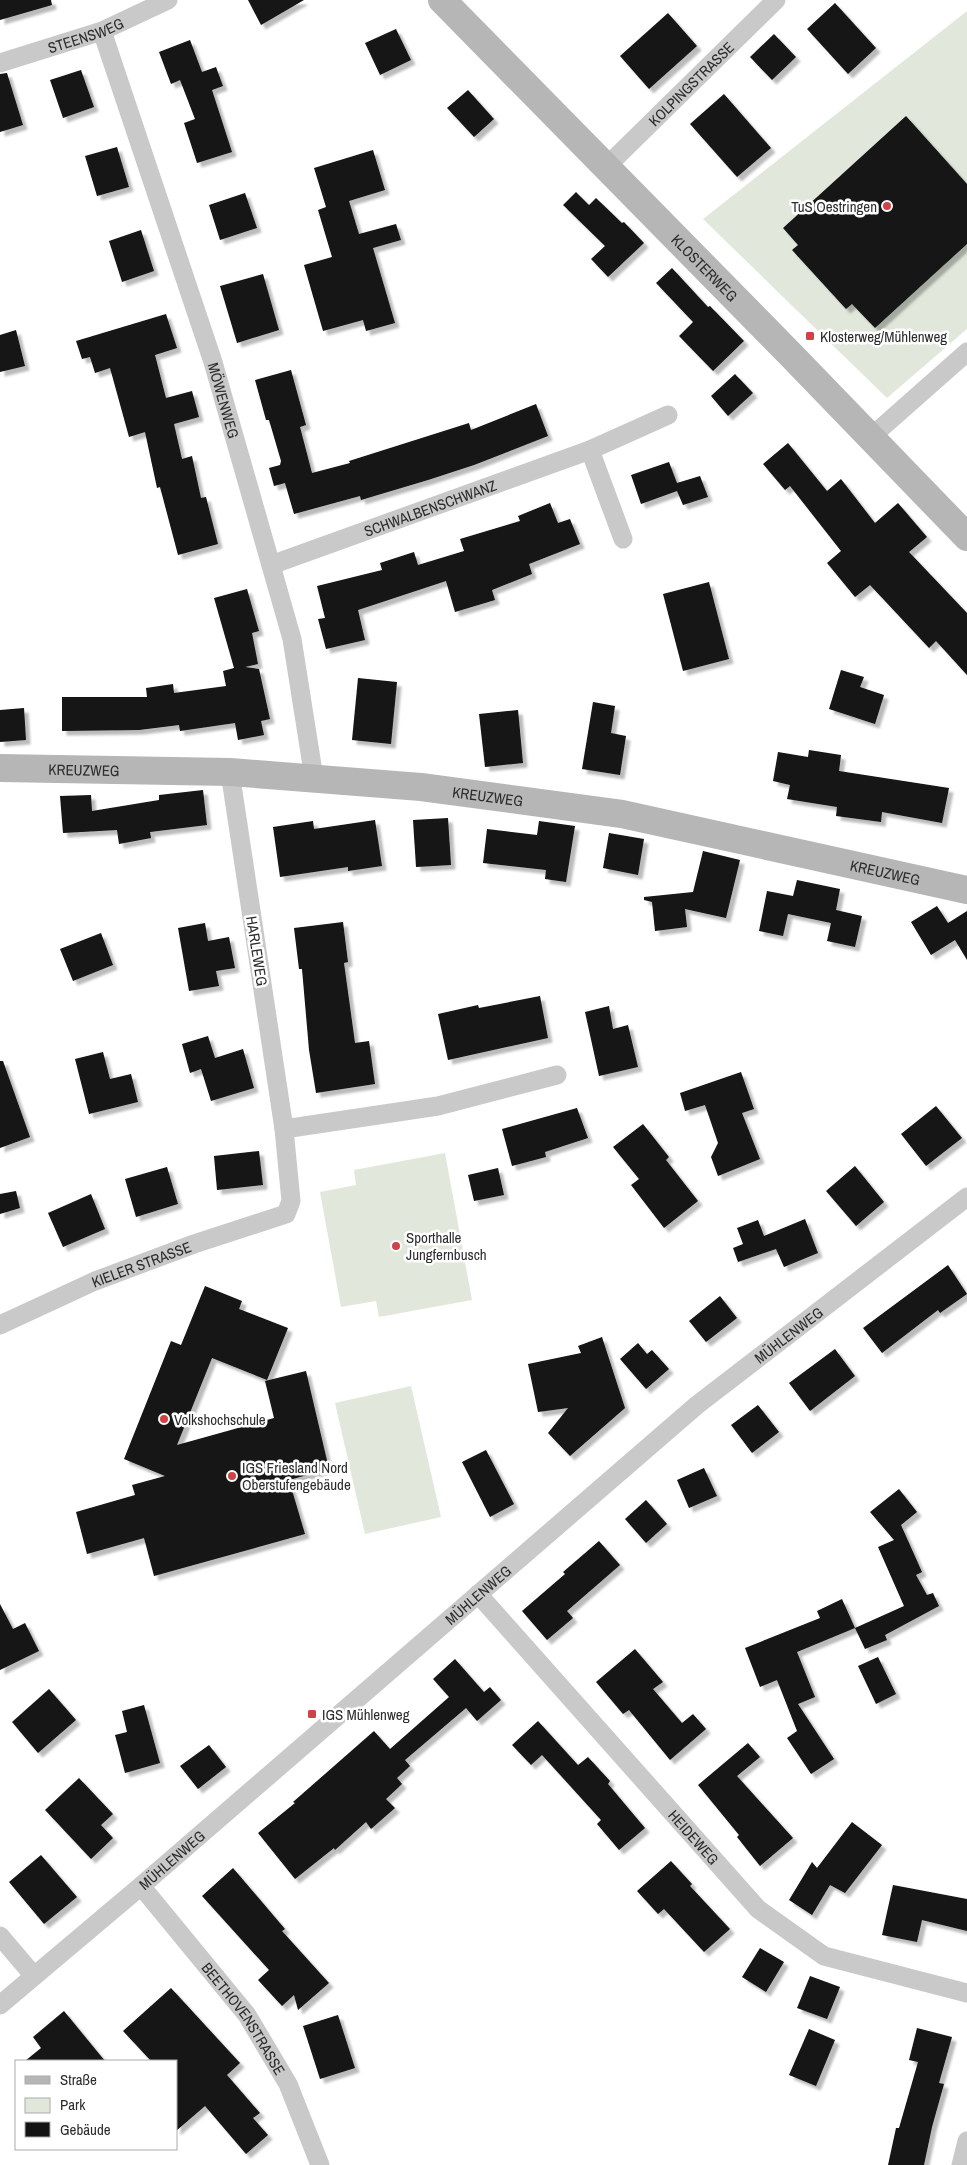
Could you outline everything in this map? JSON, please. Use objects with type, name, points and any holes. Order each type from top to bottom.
[{"type":"street","name":"STEENSWEG","points":[[0,63],[102,31],[168,0]]},
{"type":"street","name":"KLOSTERWEG","points":[[442,0],[967,537]]},
{"type":"street","name":"KOLPINGSTRASSE","points":[[606,167],[776,0]]},
{"type":"street","name":"MÖWENWEG","points":[[102,31],[213,362],[271,565],[292,639],[314,778]]},
{"type":"street","points":[[871,437],[967,352]]},
{"type":"street","name":"SCHWALBENSCHWANZ","points":[[271,565],[590,450],[668,415]]},
{"type":"street","points":[[590,450],[624,539]]},
{"type":"street","name":"KREUZWEG","points":[[0,768],[230,772],[421,787],[622,814],[967,890]]},
{"type":"street","name":"HARLEWEG","points":[[230,772],[284,1129],[291,1201],[286,1214]]},
{"type":"street","points":[[284,1129],[438,1106],[557,1076]]},
{"type":"street","name":"MÜHLENWEG","points":[[0,2005],[141,1886],[697,1405],[967,1197]]},
{"type":"street","name":"KIELER STRASSE","points":[[0,1325],[95,1281],[194,1244],[286,1214]]},
{"type":"street","name":"HEIDEWEG","points":[[478,1594],[758,1909],[824,1956],[967,1993]]},
{"type":"street","name":"BEETHOVENSTRASSE","points":[[141,1886],[247,2015],[288,2084],[320,2165]]},
{"type":"street","points":[[0,1936],[34,1976]]},
{"type":"street","points":[[961,2165],[967,2141]]},
{"type":"green space","points":[[967,11],[967,329],[887,398],[703,219]]},
{"type":"green space","name":"Sporthalle Jungfernbusch","points":[[445,1153],[472,1300],[379,1317],[376,1301],[341,1307],[320,1192],[356,1185],[354,1170]]},
{"type":"green space","points":[[411,1386],[441,1517],[365,1534],[335,1403]]},
{"type":"building","points":[[0,0],[51,0],[52,5],[0,20]]},
{"type":"building","points":[[248,0],[304,0],[261,25]]},
{"type":"building","points":[[835,3],[876,48],[848,74],[807,29]]},
{"type":"building","points":[[668,13],[697,46],[649,89],[620,56]]},
{"type":"building","points":[[396,29],[411,60],[380,75],[365,43]]},
{"type":"building","points":[[774,34],[796,57],[772,80],[750,57]]},
{"type":"building","points":[[190,40],[202,72],[216,67],[223,86],[212,90],[232,152],[197,163],[184,123],[195,119],[180,80],[171,84],[159,52]]},
{"type":"building","points":[[81,70],[94,107],[63,118],[50,80]]},
{"type":"building","points":[[7,73],[23,125],[0,132],[0,74]]},
{"type":"building","points":[[468,90],[494,119],[474,137],[447,108]]},
{"type":"building","points":[[724,94],[771,148],[737,177],[690,124]]},
{"type":"building","name":"TuS Oestringen","points":[[906,116],[967,184],[967,244],[875,328],[852,304],[846,309],[792,250],[798,245],[783,228]]},
{"type":"building","points":[[117,147],[129,187],[97,196],[85,156]]},
{"type":"building","points":[[373,150],[385,190],[349,201],[359,234],[396,224],[401,240],[373,248],[395,323],[366,331],[363,320],[323,331],[304,265],[332,257],[318,210],[326,207],[314,168]]},
{"type":"building","points":[[576,192],[589,205],[596,198],[622,223],[624,222],[644,243],[608,277],[591,259],[605,246],[563,205]]},
{"type":"building","points":[[245,193],[257,228],[220,240],[209,205]]},
{"type":"building","points":[[141,230],[154,271],[122,282],[109,241]]},
{"type":"building","points":[[672,268],[708,307],[710,306],[744,341],[713,371],[679,336],[693,322],[656,283]]},
{"type":"building","points":[[263,274],[279,330],[237,343],[220,286]]},
{"type":"building","points":[[166,314],[177,348],[155,355],[166,398],[192,391],[199,417],[174,424],[182,459],[192,456],[201,498],[206,497],[218,544],[178,555],[160,487],[157,488],[145,432],[129,437],[110,368],[95,373],[90,357],[82,359],[76,341]]},
{"type":"building","points":[[16,330],[25,366],[0,372],[0,335]]},
{"type":"building","points":[[291,370],[306,425],[300,427],[312,473],[350,463],[349,461],[469,423],[471,430],[536,404],[548,436],[474,465],[428,480],[361,500],[360,496],[294,514],[285,483],[274,486],[269,468],[280,465],[281,461],[269,420],[266,420],[255,380]]},
{"type":"building","points":[[735,374],[753,393],[728,416],[711,396]]},
{"type":"building","points":[[788,443],[827,491],[841,479],[875,523],[898,503],[927,537],[909,552],[967,613],[967,675],[936,641],[929,648],[870,585],[855,597],[827,563],[841,551],[790,486],[785,490],[763,464]]},
{"type":"building","points":[[669,462],[677,483],[700,476],[708,497],[683,505],[677,491],[641,504],[631,475]]},
{"type":"building","points":[[550,503],[558,523],[570,519],[580,544],[529,564],[532,574],[492,590],[495,600],[455,612],[446,581],[358,610],[365,640],[326,649],[318,619],[325,618],[317,586],[382,570],[380,563],[414,552],[418,565],[464,551],[460,539],[520,521],[518,516]]},
{"type":"building","points":[[709,582],[729,659],[683,671],[663,594]]},
{"type":"building","points":[[247,589],[259,631],[252,633],[258,664],[245,667],[259,669],[270,719],[261,721],[264,735],[238,740],[235,723],[180,731],[179,725],[139,730],[62,731],[62,697],[147,697],[146,688],[173,684],[174,693],[226,686],[223,671],[234,668],[214,598]]},
{"type":"building","points":[[841,670],[864,677],[860,687],[884,695],[875,724],[829,709]]},
{"type":"building","points":[[358,678],[397,682],[391,744],[352,740]]},
{"type":"building","points":[[593,702],[615,706],[611,733],[626,736],[620,775],[582,769]]},
{"type":"building","points":[[24,708],[26,740],[0,742],[0,710]]},
{"type":"building","points":[[518,710],[523,763],[485,767],[479,714]]},
{"type":"building","points":[[809,750],[841,755],[839,771],[949,788],[942,823],[882,812],[881,822],[836,816],[837,807],[787,799],[790,785],[773,781],[778,752],[808,757]]},
{"type":"building","points":[[203,790],[207,825],[150,832],[151,838],[119,844],[117,830],[63,833],[60,796],[91,795],[92,811],[159,800],[159,795]]},
{"type":"building","points":[[448,818],[451,865],[416,867],[413,820]]},
{"type":"building","points":[[375,820],[382,866],[348,871],[348,867],[280,877],[273,827],[313,821],[314,829]]},
{"type":"building","points":[[539,821],[575,826],[566,882],[545,879],[546,870],[483,863],[487,829],[537,835]]},
{"type":"building","points":[[609,833],[644,839],[638,875],[603,868]]},
{"type":"building","points":[[703,851],[740,860],[726,918],[685,909],[687,927],[655,931],[652,902],[644,900],[644,897],[693,892]]},
{"type":"building","points":[[797,880],[840,889],[836,910],[862,916],[855,947],[827,941],[831,923],[788,914],[783,936],[759,931],[767,891],[793,896]]},
{"type":"building","points":[[937,906],[948,923],[967,911],[967,960],[955,940],[931,955],[911,922]]},
{"type":"building","points":[[343,922],[348,962],[344,963],[355,1043],[369,1041],[375,1084],[316,1093],[309,1050],[302,969],[299,969],[294,928]]},
{"type":"building","points":[[205,923],[208,941],[229,937],[235,968],[216,971],[219,986],[189,991],[178,928]]},
{"type":"building","points":[[101,933],[113,965],[73,981],[60,949]]},
{"type":"building","points":[[540,996],[548,1038],[448,1060],[438,1014],[478,1005],[479,1008]]},
{"type":"building","points":[[609,1006],[613,1029],[628,1025],[638,1067],[599,1076],[585,1012]]},
{"type":"building","points":[[208,1036],[215,1058],[243,1049],[254,1088],[211,1101],[201,1069],[190,1073],[182,1044]]},
{"type":"building","points":[[103,1052],[110,1079],[131,1074],[138,1102],[89,1114],[75,1059]]},
{"type":"building","points":[[0,1061],[3,1061],[30,1137],[0,1148]]},
{"type":"building","points":[[741,1072],[754,1109],[742,1113],[760,1159],[718,1176],[711,1157],[718,1143],[705,1105],[685,1111],[680,1093]]},
{"type":"building","points":[[936,1106],[962,1138],[926,1166],[901,1134]]},
{"type":"building","points":[[577,1108],[588,1138],[545,1152],[546,1157],[512,1166],[502,1129]]},
{"type":"building","points":[[643,1124],[669,1157],[666,1160],[698,1201],[664,1228],[631,1185],[639,1179],[613,1147]]},
{"type":"building","points":[[259,1151],[263,1185],[217,1190],[214,1156]]},
{"type":"building","points":[[855,1166],[884,1202],[856,1226],[826,1191]]},
{"type":"building","points":[[167,1167],[178,1204],[136,1217],[125,1179]]},
{"type":"building","points":[[498,1168],[504,1195],[474,1201],[468,1175]]},
{"type":"building","points":[[16,1191],[20,1208],[0,1214],[0,1194]]},
{"type":"building","points":[[91,1194],[105,1229],[63,1247],[48,1213]]},
{"type":"building","points":[[805,1219],[818,1253],[784,1267],[776,1249],[738,1262],[733,1248],[743,1244],[737,1228],[758,1220],[764,1236]]},
{"type":"building","points":[[948,1265],[967,1294],[940,1313],[938,1310],[882,1353],[863,1328]]},
{"type":"building","name":"IGS Friesland Nord Oberstufengebäude","points":[[205,1286],[242,1301],[239,1309],[288,1328],[267,1380],[212,1358],[177,1445],[274,1418],[265,1381],[306,1371],[329,1469],[289,1480],[305,1534],[154,1576],[144,1538],[87,1554],[76,1512],[135,1495],[132,1485],[165,1476],[124,1459],[171,1341],[181,1345]]},
{"type":"building","points":[[720,1296],[737,1318],[706,1342],[689,1321]]},
{"type":"building","points":[[602,1337],[625,1408],[570,1456],[548,1433],[568,1408],[538,1412],[528,1364],[581,1353],[578,1346]]},
{"type":"building","points":[[638,1343],[647,1354],[652,1350],[669,1369],[646,1389],[620,1359]]},
{"type":"building","points":[[835,1349],[855,1376],[810,1411],[789,1383]]},
{"type":"building","points":[[758,1405],[779,1432],[752,1453],[731,1425]]},
{"type":"building","points":[[486,1450],[514,1504],[490,1517],[462,1462]]},
{"type":"building","points":[[704,1468],[717,1496],[689,1508],[677,1480]]},
{"type":"building","points":[[899,1489],[917,1512],[901,1525],[922,1572],[916,1575],[927,1595],[933,1593],[939,1606],[885,1635],[887,1640],[865,1649],[855,1628],[904,1606],[878,1547],[894,1540],[870,1512]]},
{"type":"building","points":[[646,1500],[667,1524],[646,1543],[625,1519]]},
{"type":"building","points":[[599,1541],[620,1565],[567,1611],[573,1618],[547,1640],[522,1611],[565,1574],[563,1572]]},
{"type":"building","points":[[842,1599],[855,1628],[797,1652],[815,1697],[798,1704],[834,1759],[811,1774],[787,1738],[797,1731],[777,1680],[760,1687],[745,1648],[820,1618],[817,1611]]},
{"type":"building","points":[[0,1604],[13,1629],[25,1623],[39,1651],[0,1670]]},
{"type":"building","points":[[635,1649],[663,1682],[653,1689],[682,1723],[693,1714],[706,1729],[670,1760],[629,1710],[623,1714],[596,1682]]},
{"type":"building","points":[[878,1657],[896,1694],[876,1704],[858,1666]]},
{"type":"building","points":[[455,1659],[484,1692],[490,1687],[501,1700],[477,1721],[466,1708],[405,1760],[410,1766],[397,1778],[402,1784],[386,1799],[395,1808],[371,1829],[366,1822],[335,1850],[334,1848],[295,1879],[258,1833],[295,1803],[293,1802],[374,1731],[390,1749],[449,1697],[433,1679]]},
{"type":"building","points":[[49,1689],[76,1720],[38,1753],[12,1722]]},
{"type":"building","points":[[144,1705],[160,1763],[125,1773],[115,1735],[127,1732],[122,1711]]},
{"type":"building","points":[[538,1721],[578,1765],[588,1757],[610,1781],[608,1784],[645,1828],[619,1850],[597,1824],[601,1820],[542,1755],[531,1765],[512,1745]]},
{"type":"building","points":[[748,1743],[760,1757],[737,1776],[793,1838],[760,1866],[737,1837],[739,1835],[698,1785]]},
{"type":"building","points":[[209,1745],[226,1767],[198,1789],[180,1766]]},
{"type":"building","points":[[79,1778],[113,1814],[101,1825],[113,1838],[91,1859],[45,1810]]},
{"type":"building","points":[[852,1822],[882,1845],[845,1893],[830,1885],[812,1915],[789,1900],[812,1862],[817,1868]]},
{"type":"building","points":[[41,1855],[77,1897],[44,1924],[9,1882]]},
{"type":"building","points":[[671,1861],[692,1884],[690,1886],[730,1929],[704,1952],[664,1909],[658,1914],[637,1891]]},
{"type":"building","points":[[233,1868],[285,1929],[282,1931],[329,1983],[298,2010],[294,1995],[282,2006],[258,1980],[269,1970],[202,1896]]},
{"type":"building","points":[[893,1885],[967,1899],[967,1931],[922,1920],[917,1942],[882,1935]]},
{"type":"building","points":[[760,1948],[784,1962],[766,1992],[742,1977]]},
{"type":"building","points":[[810,1976],[840,1987],[827,2019],[797,2008]]},
{"type":"building","points":[[171,1988],[240,2063],[227,2075],[260,2113],[253,2118],[268,2135],[246,2154],[205,2106],[178,2129],[178,2060],[150,2060],[123,2031]]},
{"type":"building","points":[[64,2011],[104,2060],[26,2060],[41,2048],[33,2037]]},
{"type":"building","points":[[338,2015],[355,2068],[320,2079],[303,2026]]},
{"type":"building","points":[[917,2028],[952,2037],[939,2083],[944,2084],[924,2165],[888,2165],[896,2128],[899,2128],[918,2062],[909,2060]]},
{"type":"building","points":[[809,2029],[835,2040],[816,2086],[789,2075]]},
{"type":"place","name":"TuS Oestringen","points":[[887,206]]},
{"type":"place","name":"Klosterweg/Mühlenweg","points":[[810,336]]},
{"type":"place","name":"Sporthalle Jungfernbusch","points":[[396,1246]]},
{"type":"place","name":"Volkshochschule","points":[[164,1419]]},
{"type":"place","name":"IGS Friesland Nord Oberstufengebäude","points":[[232,1476]]},
{"type":"place","name":"IGS Mühlenweg","points":[[312,1714]]}]
